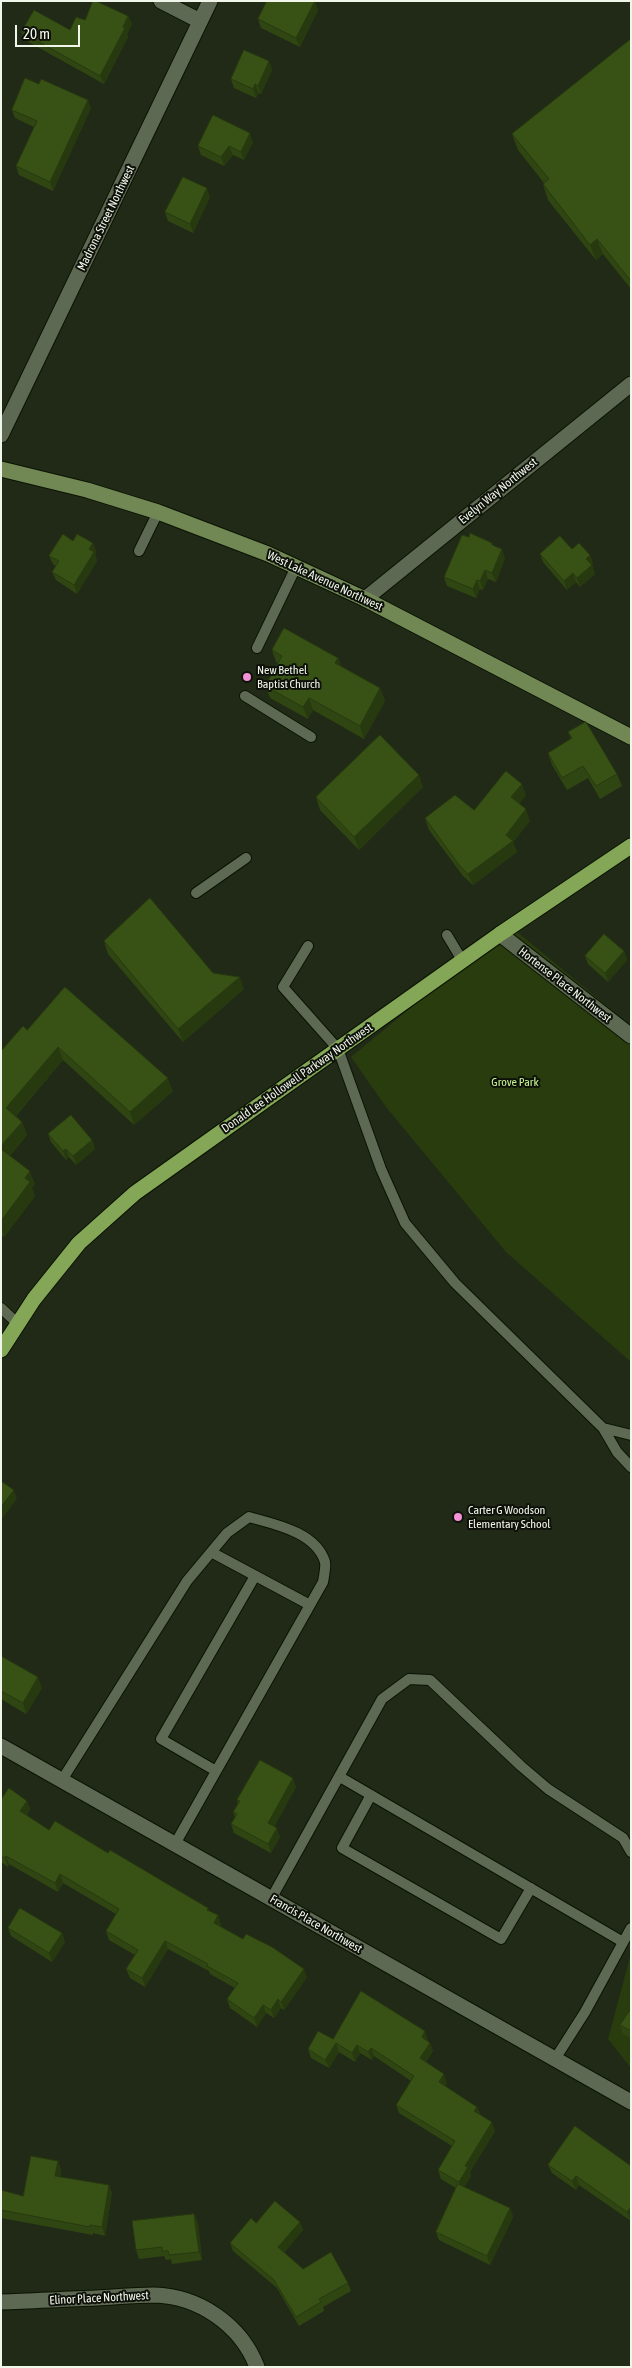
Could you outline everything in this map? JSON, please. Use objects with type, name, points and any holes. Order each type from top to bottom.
[{"type":"main road","name":"Donald Lee Hollowell Parkway Northwest","points":[[1,1350],[34,1299],[79,1243],[135,1193],[462,960],[631,846]]},
{"type":"street","points":[[160,1],[200,21]]},
{"type":"street","name":"Madrona Street Northwest","points":[[1,435],[210,1]]},
{"type":"street","name":"Evelyn Way Northwest","points":[[365,599],[631,384]]},
{"type":"street","name":"West Lake Avenue Northwest","points":[[1,469],[87,490],[158,512],[259,550],[365,599],[629,733]]},
{"type":"street","name":"Hortense Place Northwest","points":[[500,934],[631,1036]]},
{"type":"street","name":"Francis Place Northwest","points":[[1,1746],[631,2102]]},
{"type":"street","name":"Elinor Place Northwest","points":[[1,2302],[155,2295],[186,2300],[214,2313],[236,2331],[252,2352],[257,2367]]},
{"type":"lane","points":[[139,551],[158,512]]},
{"type":"lane","points":[[257,648],[296,567]]},
{"type":"lane","points":[[245,696],[311,737]]},
{"type":"lane","points":[[196,893],[246,858]]},
{"type":"lane","points":[[447,935],[462,960]]},
{"type":"lane","points":[[308,946],[284,988],[338,1049],[381,1169],[405,1223],[455,1283],[603,1428],[617,1452],[631,1468]]},
{"type":"lane","points":[[1,1308],[18,1324]]},
{"type":"lane","points":[[603,1428],[631,1435]]},
{"type":"lane","points":[[62,1780],[187,1582],[227,1534],[249,1517],[289,1528],[316,1546],[325,1563],[323,1582],[175,1844]]},
{"type":"lane","points":[[211,1552],[310,1605]]},
{"type":"lane","points":[[216,1771],[161,1739],[255,1576]]},
{"type":"lane","points":[[271,1898],[382,1700],[410,1679],[430,1680],[528,1772],[548,1789],[623,1838],[631,1852]]},
{"type":"lane","points":[[340,1777],[623,1942]]},
{"type":"lane","points":[[370,1795],[342,1848],[501,1939],[531,1888]]},
{"type":"lane","points":[[555,2059],[585,2012],[631,1928]]},
{"type":"green space","name":"Grove Park","points":[[510,926],[631,1026],[631,1362],[506,1252],[386,1107],[351,1057]]},
{"type":"green space","points":[[631,1953],[631,2068],[608,2039]]},
{"type":"building","points":[[93,1],[128,16],[123,27],[125,28],[100,76],[21,32],[34,10],[70,30],[76,17],[85,20]]},
{"type":"building","points":[[267,1],[315,1],[296,38],[258,19]]},
{"type":"building","points":[[631,39],[631,281],[597,239],[590,245],[543,184],[549,179],[512,134]]},
{"type":"building","points":[[244,50],[269,61],[258,86],[255,84],[253,89],[231,79]]},
{"type":"building","points":[[25,78],[39,84],[41,79],[88,100],[50,182],[16,166],[37,121],[12,110]]},
{"type":"building","points":[[213,115],[250,133],[241,152],[229,146],[221,157],[198,146]]},
{"type":"building","points":[[183,177],[207,188],[190,224],[165,212]]},
{"type":"building","points":[[470,533],[502,549],[492,573],[485,570],[480,581],[477,580],[473,589],[444,577],[462,535],[469,537]]},
{"type":"building","points":[[63,534],[73,541],[77,534],[93,543],[89,549],[94,552],[74,585],[52,572],[59,561],[49,556]]},
{"type":"building","points":[[560,536],[572,549],[579,543],[590,555],[586,559],[592,565],[577,578],[573,573],[564,581],[540,554]]},
{"type":"building","points":[[284,628],[338,658],[335,663],[380,688],[360,726],[309,698],[303,707],[265,686],[282,656],[272,650]]},
{"type":"building","points":[[586,722],[617,774],[596,786],[583,766],[562,778],[548,753],[572,738],[568,732]]},
{"type":"building","points":[[380,735],[419,775],[354,837],[316,797]]},
{"type":"building","points":[[506,771],[522,784],[511,797],[526,809],[506,835],[513,841],[468,874],[459,865],[425,818],[455,795],[474,810]]},
{"type":"building","points":[[150,898],[213,973],[240,977],[178,1029],[104,941]]},
{"type":"building","points":[[604,934],[624,951],[605,973],[585,956]]},
{"type":"building","points":[[65,987],[168,1078],[130,1112],[58,1047],[6,1108],[22,1122],[1,1146],[1,1051],[23,1026],[27,1030]]},
{"type":"building","points":[[71,1115],[92,1140],[73,1156],[66,1149],[63,1151],[48,1134]]},
{"type":"building","points":[[1,1149],[30,1171],[25,1178],[30,1182],[1,1221]]},
{"type":"building","points":[[1,1481],[14,1490],[1,1507]]},
{"type":"building","points":[[1,1656],[38,1677],[23,1703],[1,1691]]},
{"type":"building","points":[[260,1760],[293,1778],[268,1823],[277,1828],[268,1844],[231,1824],[237,1814],[233,1812],[240,1801],[237,1800]]},
{"type":"building","points":[[9,1788],[27,1801],[20,1811],[49,1830],[55,1821],[108,1853],[110,1850],[218,1915],[214,1923],[243,1939],[246,1934],[272,1947],[304,1969],[281,2002],[278,1999],[271,2010],[263,2005],[254,2018],[227,1999],[238,1983],[207,1966],[208,1964],[165,1941],[142,1978],[126,1969],[138,1950],[106,1931],[119,1909],[60,1874],[55,1883],[6,1856],[5,1858],[1,1856],[1,1800]]},
{"type":"building","points":[[20,1908],[62,1933],[49,1953],[8,1928]]},
{"type":"building","points":[[361,1991],[425,2031],[422,2037],[430,2043],[420,2058],[444,2074],[439,2082],[477,2107],[474,2111],[492,2122],[465,2166],[468,2167],[459,2182],[438,2170],[455,2141],[396,2105],[414,2076],[371,2048],[368,2052],[357,2045],[352,2053],[336,2043],[325,2060],[308,2049],[318,2031],[333,2039]]},
{"type":"building","points":[[631,2009],[631,2031],[620,2025]]},
{"type":"building","points":[[575,2126],[631,2166],[631,2207],[627,2212],[576,2176],[572,2181],[548,2165]]},
{"type":"building","points":[[31,2156],[58,2161],[55,2176],[109,2185],[102,2227],[90,2225],[90,2227],[1,2210],[1,2190],[23,2196]]},
{"type":"building","points":[[458,2184],[510,2208],[487,2256],[436,2232]]},
{"type":"building","points":[[275,2201],[300,2222],[278,2247],[303,2269],[331,2252],[348,2283],[319,2299],[321,2302],[296,2317],[274,2280],[230,2243],[251,2218],[256,2223]]},
{"type":"building","points":[[194,2214],[199,2252],[169,2255],[168,2251],[162,2251],[162,2247],[136,2250],[132,2221]]},
{"type":"place","name":"New Bethel Baptist Church","points":[[247,677]]},
{"type":"place","name":"Carter G Woodson Elementary School","points":[[458,1517]]}]
